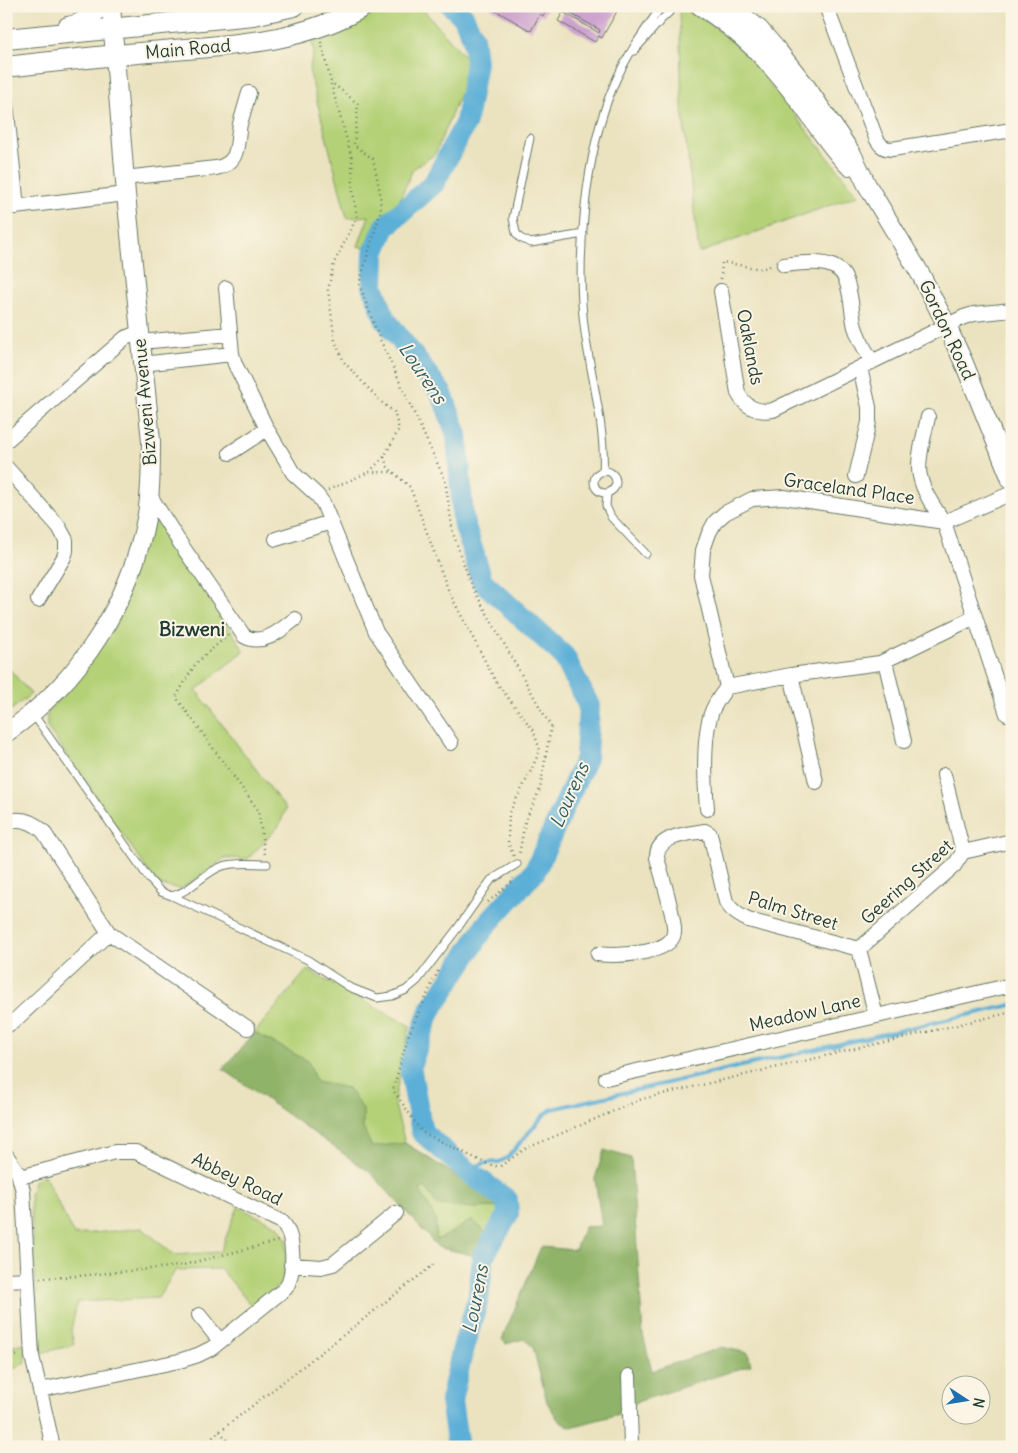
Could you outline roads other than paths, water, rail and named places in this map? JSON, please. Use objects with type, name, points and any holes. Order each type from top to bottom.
[{"type":"main road","points":[[39,35],[83,23],[91,17],[99,6]]},
{"type":"main road","name":"Main Road","points":[[6,39],[253,15],[294,6]]},
{"type":"main road","name":"Main Road","points":[[6,67],[114,55],[229,46],[280,39],[345,18],[364,6]]},
{"type":"street","name":"Bizweni Avenue","points":[[6,733],[32,714],[75,669],[93,646],[110,618],[124,588],[140,544],[147,514],[152,441],[142,364],[125,186],[111,6]]},
{"type":"street","name":"Gordon Road","points":[[700,6],[756,48],[791,90],[841,158],[867,185]]},
{"type":"street","name":"Gordon Road","points":[[731,6],[759,29],[806,85],[852,154],[867,185],[921,275],[946,324],[964,363],[1012,482]]},
{"type":"street","points":[[826,6],[880,145],[884,148],[892,149],[1012,130]]},
{"type":"street","points":[[6,103],[11,207],[93,198],[125,186],[229,164],[236,155],[240,126],[249,93]]},
{"type":"street","points":[[784,265],[811,262],[823,263],[843,274],[847,283],[855,327],[866,365],[869,407],[869,422],[856,476]]},
{"type":"street","points":[[226,288],[232,354],[267,429],[294,473],[317,495],[331,522],[376,632],[451,743]]},
{"type":"street","name":"Oaklands","points":[[721,291],[738,393],[745,404],[765,412],[773,410],[866,365],[946,324],[974,314],[1012,310]]},
{"type":"street","points":[[6,441],[125,338],[230,334]]},
{"type":"street","points":[[142,364],[232,354]]},
{"type":"street","name":"Graceland Place","points":[[928,417],[919,475],[944,522],[1007,714]]},
{"type":"street","points":[[230,453],[267,429]]},
{"type":"street","points":[[6,466],[59,528],[66,540],[64,557],[38,600]]},
{"type":"street","points":[[944,522],[1012,493]]},
{"type":"street","points":[[149,494],[244,636],[257,640],[273,635],[295,619]]},
{"type":"street","name":"Graceland Place","points":[[727,687],[701,575],[703,550],[709,533],[715,522],[725,513],[752,499],[784,497],[944,522]]},
{"type":"street","points":[[276,540],[331,522]]},
{"type":"street","points":[[707,809],[706,770],[709,723],[716,704],[727,687],[791,675],[880,664],[975,617]]},
{"type":"street","points":[[885,661],[904,741]]},
{"type":"street","points":[[791,675],[816,782]]},
{"type":"street","points":[[944,776],[963,852]]},
{"type":"street","points":[[6,822],[16,820],[28,821],[43,830],[109,933],[248,1028]]},
{"type":"street","name":"Palm Street","points":[[598,954],[634,954],[665,945],[671,940],[674,928],[657,858],[657,850],[662,842],[669,839],[702,832],[708,832],[722,893],[730,909],[738,915],[748,920],[859,949]]},
{"type":"street","name":"Geering Street","points":[[859,949],[954,866],[963,852],[1012,841]]},
{"type":"street","points":[[6,1026],[13,1022],[109,933]]},
{"type":"street","points":[[859,949],[876,1016]]},
{"type":"street","name":"Meadow Lane","points":[[606,1078],[1012,985]]},
{"type":"street","name":"Abbey Road","points":[[20,1177],[115,1152],[136,1152],[277,1220],[285,1226],[290,1238],[291,1265]]},
{"type":"street","points":[[6,1155],[20,1177],[23,1191],[32,1356],[53,1447]]},
{"type":"street","points":[[40,1390],[179,1361],[206,1352],[286,1288],[291,1276],[291,1265],[321,1267],[333,1264],[396,1213]]},
{"type":"street","points":[[6,1280],[28,1279]]},
{"type":"street","points":[[199,1315],[220,1341]]},
{"type":"street","points":[[629,1376],[631,1447]]},
{"type":"lane","points":[[603,472],[602,442],[584,331],[582,306],[583,234],[590,174],[613,86],[632,53],[636,42],[662,6]]},
{"type":"lane","points":[[632,53],[676,6]]},
{"type":"lane","points":[[530,138],[513,218],[516,233],[520,238],[531,243],[583,234]]},
{"type":"lane","points":[[603,472],[609,472],[615,479],[614,488],[607,493],[598,491],[594,483],[597,475],[603,472]]},
{"type":"lane","points":[[607,493],[606,506],[611,517],[646,554]]},
{"type":"lane","points":[[32,714],[150,880],[161,892],[308,960],[349,987],[377,998],[392,996],[406,990],[417,981],[457,929],[491,880],[517,864]]},
{"type":"lane","points":[[172,896],[187,890],[216,869],[224,866],[267,864]]},
{"type":"waterway","name":"Lourens","points":[[452,6],[463,16],[473,37],[476,62],[466,122],[434,183],[385,227],[374,253],[373,286],[385,319],[442,394],[457,435],[463,520],[482,581],[564,656],[589,706],[586,758],[535,871],[486,925],[430,1011],[410,1066],[422,1132],[466,1170],[507,1200],[508,1214],[483,1257],[478,1300],[463,1348],[451,1401],[458,1447]]},
{"type":"waterway","points":[[466,1170],[485,1163],[499,1162],[507,1158],[544,1115],[552,1109],[1012,1005]]},
{"type":"district","name":"Bizweni","points":[[192,629]]}]
